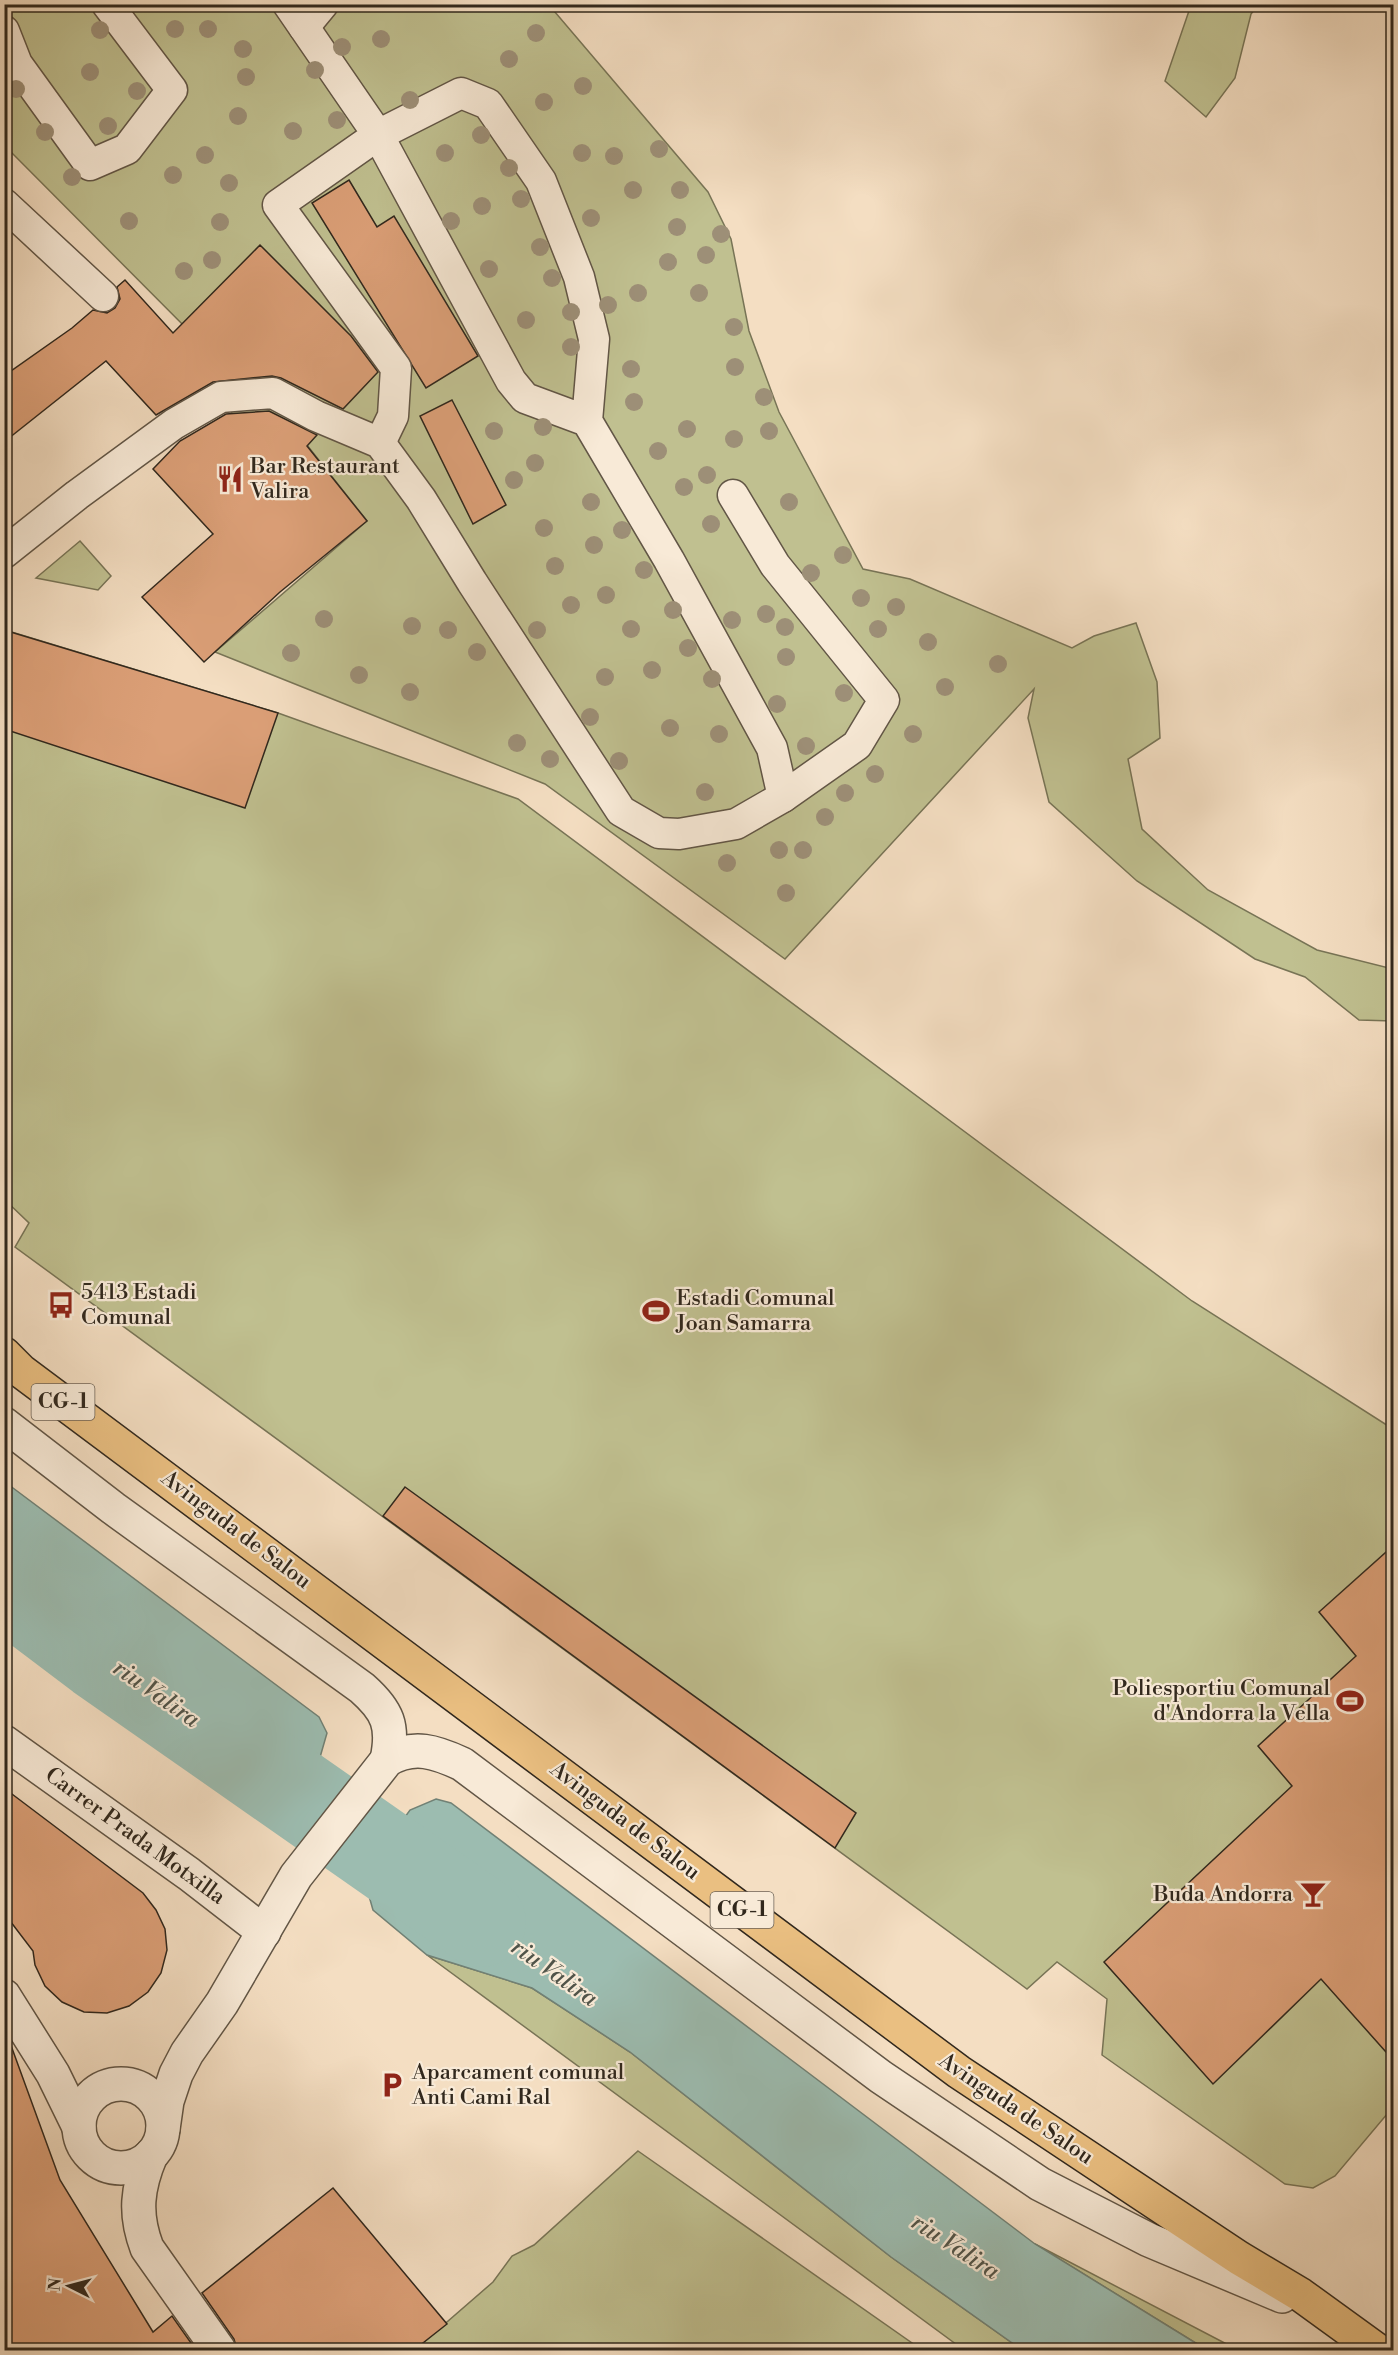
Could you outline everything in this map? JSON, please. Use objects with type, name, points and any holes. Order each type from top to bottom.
[{"type":"highway","name":"Avinguda de Salou","points":[[4,1354],[21,1371],[959,2072],[1377,2350]]},
{"type":"street","points":[[4,1424],[113,1508],[362,1688],[381,1705],[388,1723],[391,1739],[387,1760]]},
{"type":"street","name":"Carrer Prada Motxilla","points":[[4,1742],[189,1874],[264,1932]]},
{"type":"street","points":[[219,2350],[147,2248],[140,2229],[137,2204],[140,2180],[157,2142],[176,2074],[222,2003],[296,1875],[387,1760],[399,1752],[415,1750],[436,1752],[462,1764],[881,2077],[1040,2184],[1149,2240],[1326,2314]]},
{"type":"street","points":[[4,1996],[53,2074],[79,2127],[88,2152],[98,2161],[126,2168],[139,2164],[157,2142],[162,2114],[150,2096],[133,2085],[120,2084],[96,2092],[87,2102],[79,2127]]},
{"type":"lane","points":[[4,31],[17,64],[90,165],[127,149],[172,90],[107,4]]},
{"type":"lane","points":[[323,4],[296,16],[378,135],[511,381],[525,398],[587,421]]},
{"type":"lane","points":[[380,443],[393,417],[396,368],[278,205],[378,135],[461,93],[488,104],[541,181],[579,277],[594,339],[587,421],[669,560],[772,748],[783,797]]},
{"type":"lane","points":[[4,204],[103,296]]},
{"type":"lane","points":[[8,545],[174,424],[221,397],[273,393],[316,416],[380,443],[421,499],[478,592],[621,812],[660,833],[679,834],[736,824],[783,797],[857,745],[884,700],[775,566],[733,495]]},
{"type":"green space","points":[[4,5],[549,5],[708,192],[731,239],[749,331],[779,412],[863,569],[910,579],[1072,648],[1094,636],[1136,623],[1157,682],[1160,738],[1128,759],[1142,829],[1208,890],[1317,950],[1393,969],[1393,1021],[1359,1020],[1305,977],[1255,959],[1137,881],[1049,802],[1028,718],[1034,689],[785,959],[545,784],[215,652],[367,521],[299,435],[233,418],[222,375],[203,345],[5,146]]},
{"type":"green space","points":[[1191,5],[1258,5],[1251,14],[1235,78],[1206,117],[1165,81]]},
{"type":"green space","points":[[80,541],[111,576],[98,590],[36,578]]},
{"type":"green space","name":"Estadi Comunal Joan Samarra","points":[[5,630],[278,713],[518,799],[1192,1301],[1393,1429],[1393,2107],[1335,2176],[1313,2188],[1285,2184],[1102,2055],[1107,1999],[1057,1962],[1027,1989],[15,1247],[29,1223],[5,1200]]},
{"type":"green space","points":[[427,1955],[532,1988],[630,2052],[891,2257],[1022,2350],[964,2350]]},
{"type":"green space","points":[[638,2151],[922,2350],[419,2350],[417,2348],[493,2282],[512,2256],[534,2245]]},
{"type":"green space","points":[[1035,2244],[1238,2350],[1207,2350]]},
{"type":"water","points":[[5,1482],[319,1717],[327,1733],[312,1785],[283,1806],[262,1813],[245,1810],[5,1635]]},
{"type":"water","points":[[436,1799],[451,1803],[1035,2244],[1207,2350],[1022,2350],[891,2257],[630,2052],[532,1988],[427,1955],[373,1910],[365,1882],[370,1865],[410,1810]]},
{"type":"building","points":[[349,180],[377,227],[394,216],[478,356],[426,388],[312,203]]},
{"type":"building","points":[[260,245],[351,336],[378,372],[343,409],[281,378],[272,376],[213,382],[156,415],[106,361],[4,442],[4,376],[72,328],[93,310],[107,313],[115,308],[120,299],[117,287],[125,280],[173,333]]},
{"type":"building","points":[[452,400],[506,505],[473,524],[420,416]]},
{"type":"building","points":[[269,411],[317,435],[307,446],[367,521],[280,592],[204,662],[142,597],[213,534],[153,469],[180,441],[226,414]]},
{"type":"building","points":[[4,630],[278,713],[245,808],[4,729]]},
{"type":"building","points":[[405,1487],[856,1813],[835,1848],[383,1516]]},
{"type":"building","points":[[1394,1545],[1394,2061],[1321,1979],[1213,2084],[1104,1962],[1292,1786],[1258,1746],[1356,1656],[1319,1612]]},
{"type":"building","points":[[4,1788],[143,1893],[156,1910],[165,1929],[167,1950],[161,1973],[148,1992],[129,2006],[107,2013],[84,2012],[62,2002],[45,1986],[35,1965],[33,1951],[4,1913]]},
{"type":"building","points":[[9,2040],[60,2180],[153,2332],[172,2316],[196,2350],[17,2350],[4,2334],[4,2041]]},
{"type":"building","points":[[333,2188],[447,2324],[414,2350],[237,2350],[234,2339],[202,2293]]},
{"type":"waterway","name":"riu Valira","points":[[4,1583],[99,1655],[481,1922]]},
{"type":"place","name":"Bar Restaurant Valira","points":[[230,479]]},
{"type":"place","name":"5413 Estadi Comunal","points":[[61,1305]]},
{"type":"place","name":"Estadi Comunal Joan Samarra","points":[[656,1311]]},
{"type":"place","name":"Poliesportiu Comunal d'Andorra la Vella","points":[[1350,1701]]},
{"type":"place","name":"Buda Andorra","points":[[1313,1894]]},
{"type":"place","name":"Aparcament comunal Anti Cami Ral","points":[[392,2085]]}]
